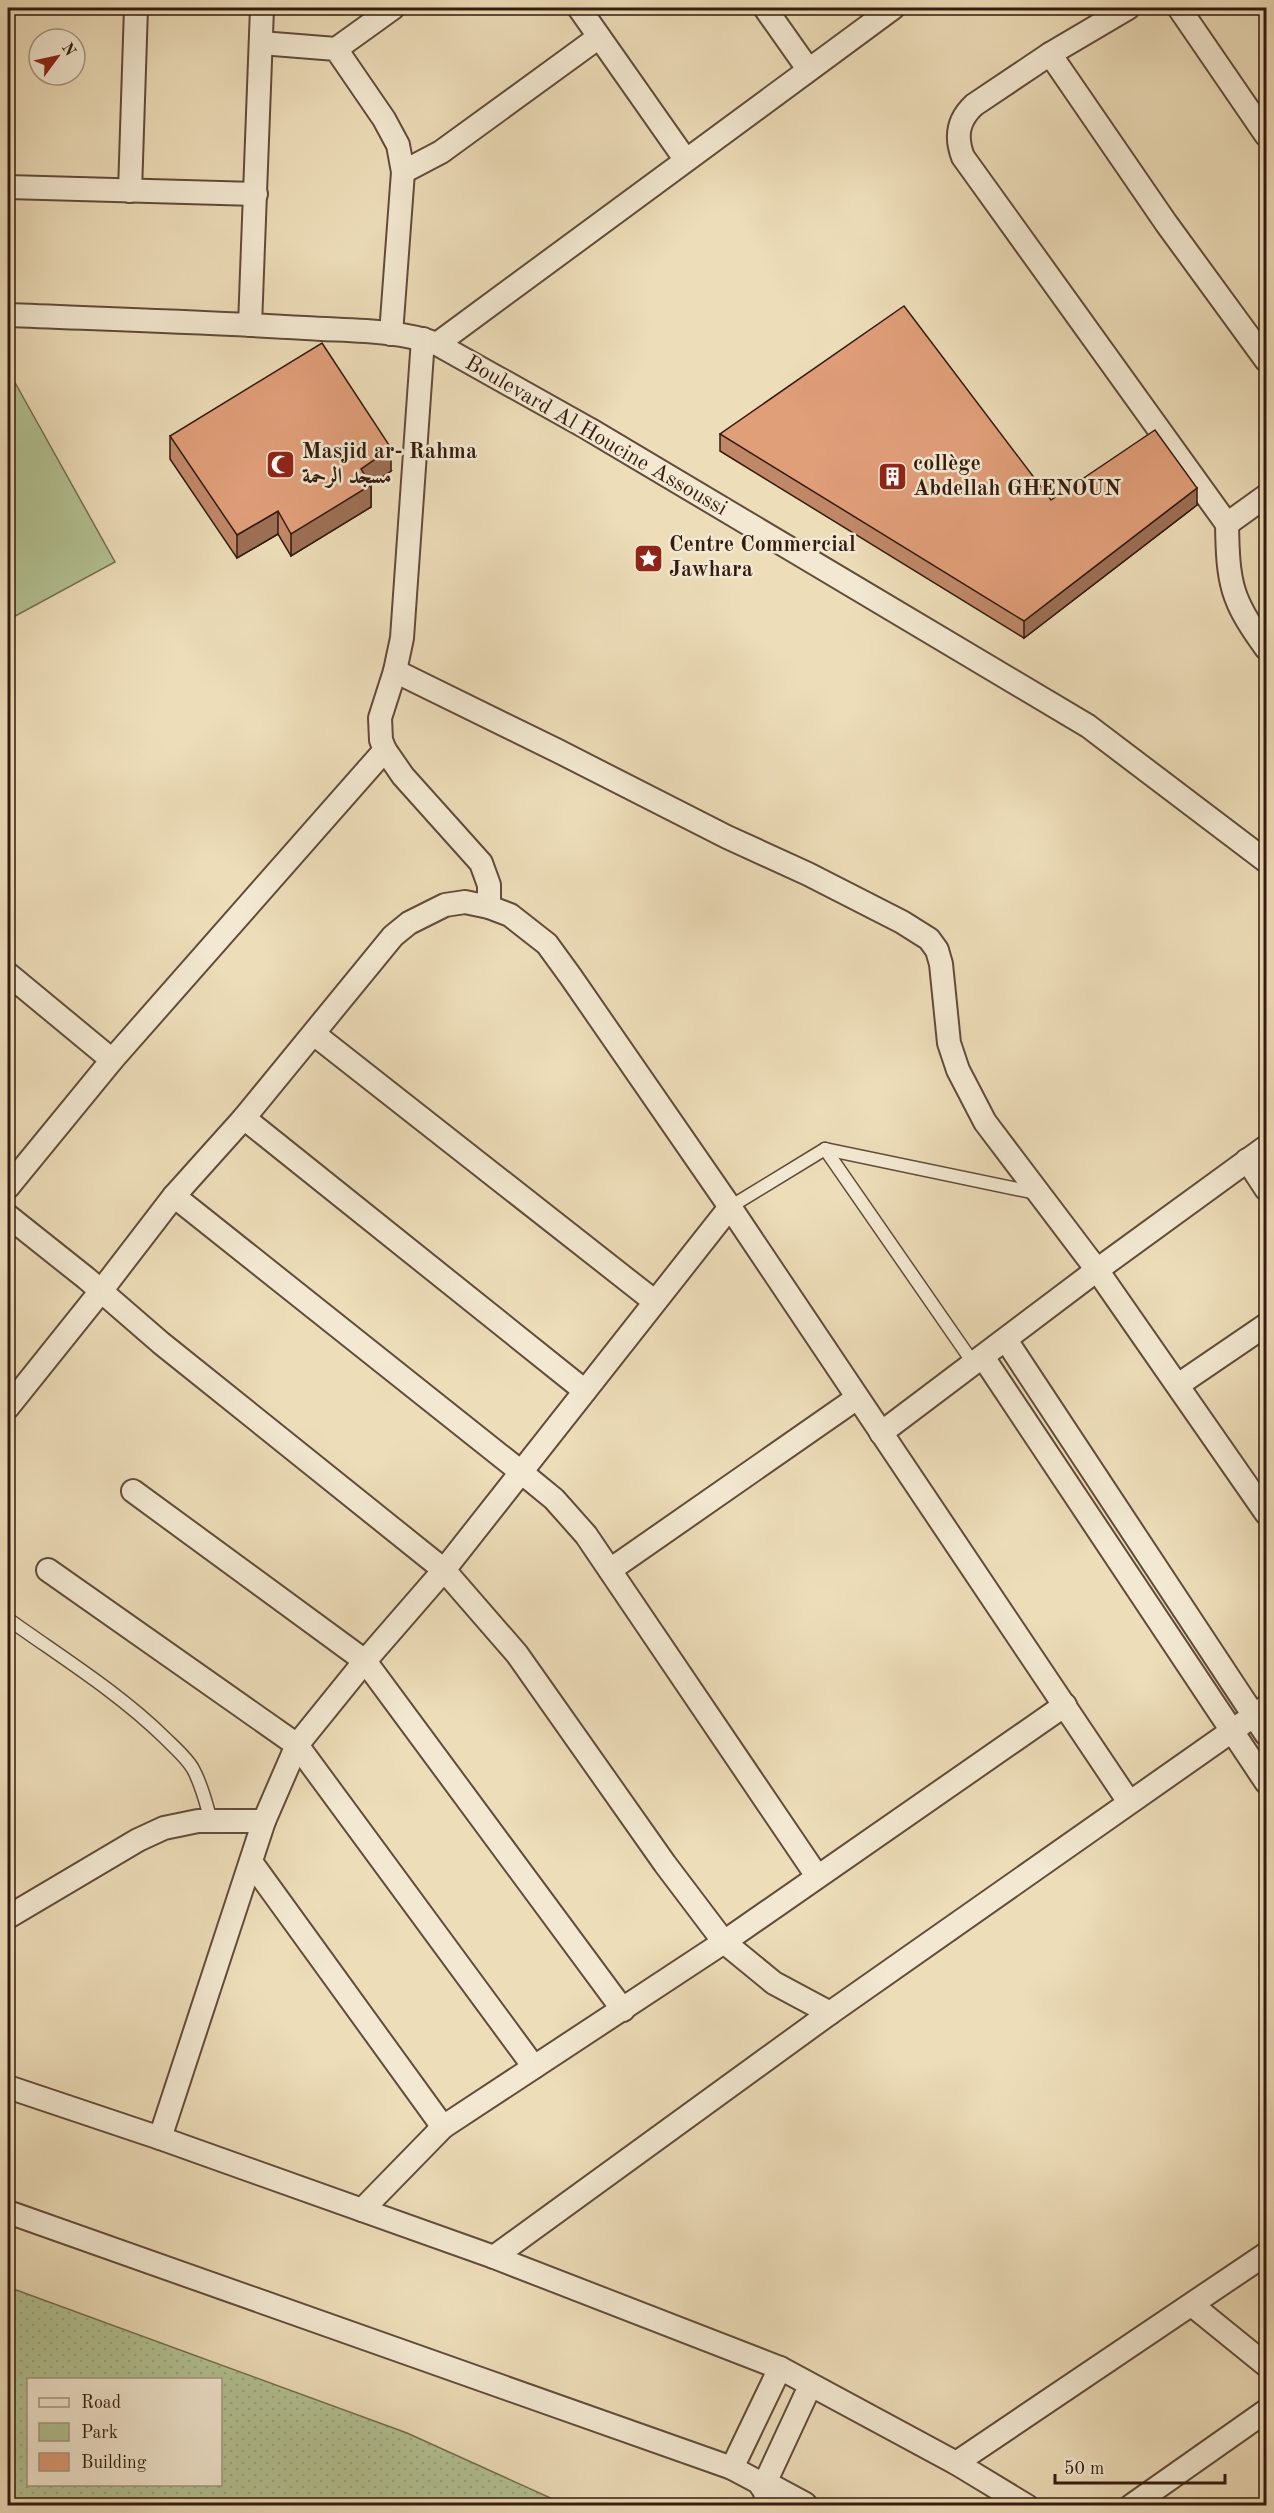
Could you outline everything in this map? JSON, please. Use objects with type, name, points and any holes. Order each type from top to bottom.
[{"type":"street","points":[[130,191],[136,8]]},
{"type":"street","points":[[250,325],[262,8]]},
{"type":"street","points":[[261,43],[336,49],[393,8]]},
{"type":"street","points":[[579,8],[685,159]]},
{"type":"street","points":[[765,8],[808,69]]},
{"type":"street","points":[[489,907],[489,885],[481,863],[403,776],[385,750],[379,729],[380,718],[395,671],[403,628],[430,341],[893,8]]},
{"type":"street","points":[[1128,8],[1050,54],[999,87],[964,114],[960,121],[958,141],[963,157],[1227,524],[1229,580],[1236,600],[1250,626],[1266,648]]},
{"type":"street","points":[[1180,8],[1266,135]]},
{"type":"street","points":[[404,172],[441,152],[599,37]]},
{"type":"street","points":[[336,49],[384,119],[398,145],[404,172],[392,334]]},
{"type":"street","points":[[1050,54],[1166,223],[1266,360]]},
{"type":"street","points":[[8,187],[256,194]]},
{"type":"street","name":"Boulevard Al Houcine Assoussi","points":[[8,315],[250,325],[392,334],[430,341],[589,429],[1088,726],[1266,861]]},
{"type":"street","points":[[1227,524],[1266,496]]},
{"type":"street","points":[[395,671],[727,837],[818,879],[902,922],[929,939],[940,957],[949,1043],[958,1070],[985,1122],[1036,1193],[1097,1270],[1178,1385],[1258,1483],[1266,1513]]},
{"type":"street","points":[[8,1187],[112,1060],[385,750]]},
{"type":"street","points":[[8,1407],[101,1292],[174,1196],[244,1118],[393,936],[409,923],[445,905],[465,902],[489,907],[510,915],[547,944],[730,1207],[1129,1802]]},
{"type":"street","points":[[8,974],[112,1060]]},
{"type":"street","points":[[314,1034],[654,1301]]},
{"type":"street","points":[[244,1118],[585,1391]]},
{"type":"street","points":[[881,1433],[1097,1270],[1266,1147]]},
{"type":"street","points":[[1247,1160],[1266,1189]]},
{"type":"street","points":[[174,1196],[521,1472],[567,1513],[610,1570],[817,1876]]},
{"type":"street","points":[[160,2138],[264,1821],[297,1745],[365,1661],[444,1570],[730,1207]]},
{"type":"street","points":[[8,1216],[161,1343],[444,1570],[517,1654],[665,1864],[724,1942],[774,1983],[831,2013]]},
{"type":"street","points":[[1178,1385],[1266,1325]]},
{"type":"street","points":[[1006,1340],[1260,1711],[1266,1734]]},
{"type":"street","points":[[979,1360],[1266,1782]]},
{"type":"street","points":[[610,1570],[857,1398]]},
{"type":"street","points":[[132,1491],[365,1661],[623,2010]]},
{"type":"street","points":[[48,1570],[297,1745],[534,2067]]},
{"type":"street","points":[[362,2210],[443,2127],[724,1942],[1065,1705]]},
{"type":"street","points":[[494,2257],[831,2013],[1231,1729],[1260,1711]]},
{"type":"street","points":[[8,1917],[138,1840],[164,1828],[198,1821],[264,1821]]},
{"type":"street","points":[[251,1862],[443,2127]]},
{"type":"street","points":[[8,2087],[160,2138],[494,2257],[780,2368],[956,2463],[1027,2505]]},
{"type":"street","points":[[8,2212],[732,2468],[766,2495],[803,2505]]},
{"type":"street","points":[[956,2463],[1266,2253]]},
{"type":"street","points":[[1192,2305],[1266,2365]]},
{"type":"street","points":[[732,2468],[780,2368]]},
{"type":"street","points":[[766,2495],[810,2386]]},
{"type":"street","points":[[1131,2505],[1266,2411]]},
{"type":"lane","points":[[730,1207],[825,1149],[1036,1193]]},
{"type":"lane","points":[[825,1149],[979,1360]]},
{"type":"lane","points":[[8,1619],[104,1687],[171,1743],[192,1766],[203,1789],[211,1821]]},
{"type":"green space","points":[[8,370],[115,562],[8,620]]},
{"type":"green space","points":[[8,2287],[407,2433],[566,2505],[8,2505]]},
{"type":"building","name":"collège Abdellah GHENOUN","points":[[904,306],[1051,500],[1155,430],[1197,488],[1024,621],[720,434]]},
{"type":"building","name":"Masjid ar- Rahma مسجد الرحمة","points":[[322,343],[391,448],[361,469],[371,485],[291,534],[278,511],[237,535],[170,436]]},
{"type":"place","name":"Masjid ar- Rahma مسجد الرحمة","points":[[281,465]]},
{"type":"place","name":"collège Abdellah GHENOUN","points":[[892,477]]},
{"type":"place","name":"Centre Commercial Jawhara","points":[[648,558]]}]
